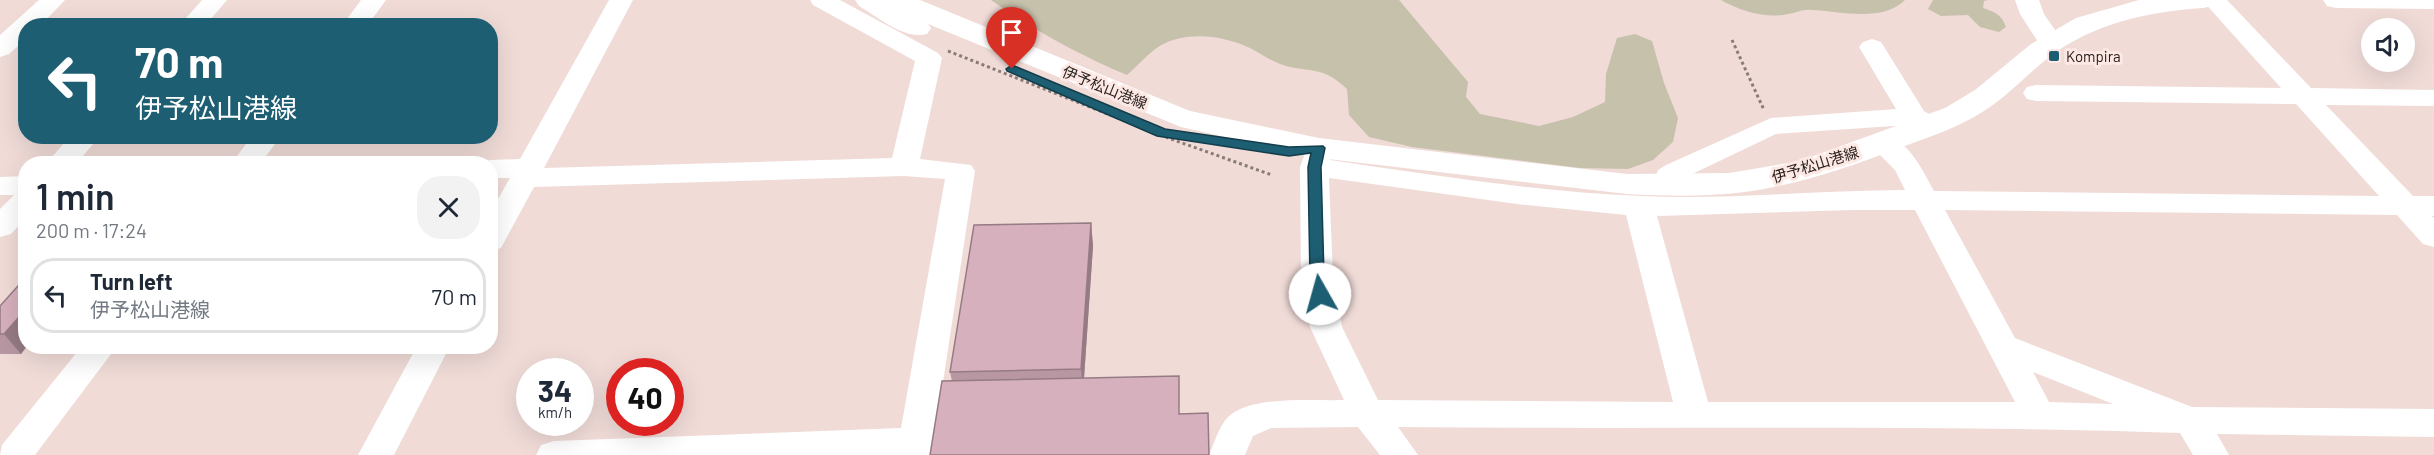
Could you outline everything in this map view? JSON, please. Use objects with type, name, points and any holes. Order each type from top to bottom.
[{"type":"main road","name":"伊予松山港線","points":[[868,0],[904,23],[1162,133],[1317,158],[1666,186],[1761,180],[1795,172],[1882,143],[1921,121],[1976,103],[2051,43],[2076,28],[2112,15],[2190,0],[2203,0]]},
{"type":"main road","name":"伊予松山港線","points":[[900,0],[918,10],[1041,62],[1181,118],[1317,158]]},
{"type":"main road","points":[[2336,0],[2434,1]]},
{"type":"street","points":[[34,18],[53,0]]},
{"type":"street","points":[[198,18],[215,0]]},
{"type":"street","points":[[360,18],[374,0]]},
{"type":"street","points":[[498,227],[621,0]]},
{"type":"street","points":[[822,0],[929,58],[904,167]]},
{"type":"street","points":[[2027,0],[2032,14],[2051,43]]},
{"type":"street","points":[[2214,0],[2434,237]]},
{"type":"street","points":[[0,49],[18,32]]},
{"type":"street","points":[[1872,47],[1921,121]]},
{"type":"street","points":[[2036,93],[2434,98]]},
{"type":"street","points":[[1666,186],[1668,177],[1676,171],[1771,126],[1921,121]]},
{"type":"street","points":[[1882,143],[1901,159],[1926,200],[2039,415]]},
{"type":"street","points":[[67,156],[79,144]]},
{"type":"street","points":[[251,156],[261,144]]},
{"type":"street","points":[[1400,455],[1367,413],[1326,327],[1317,277],[1317,158],[1480,191],[1639,206],[1700,207],[1825,200],[1926,200],[2434,206]]},
{"type":"street","points":[[498,170],[527,173],[904,167],[961,171],[916,448],[554,455]]},
{"type":"street","points":[[0,186],[18,185]]},
{"type":"street","points":[[1639,206],[1694,416]]},
{"type":"street","points":[[0,227],[18,208]]},
{"type":"street","points":[[2003,347],[2190,420],[2211,455]]},
{"type":"street","points":[[15,455],[95,354]]},
{"type":"street","points":[[376,455],[430,354]]},
{"type":"street","points":[[1227,455],[1240,428],[1253,419],[1272,415],[1367,413],[1694,416],[2039,415],[2190,420],[2434,423]]},
{"type":"path","points":[[1732,40],[1771,126]]},
{"type":"path","points":[[945,49],[1171,139],[1272,175]]},
{"type":"shaded area","points":[[991,0],[1399,0],[1468,82],[1466,97],[1480,114],[1539,126],[1573,117],[1605,102],[1606,74],[1617,38],[1635,34],[1652,41],[1664,83],[1678,118],[1673,142],[1653,160],[1628,169],[1580,168],[1412,147],[1369,137],[1349,115],[1347,89],[1330,76],[1280,64],[1232,41],[1197,36],[1174,40],[1154,50],[1127,75],[1057,41],[1023,22]]},
{"type":"shaded area","points":[[1721,0],[1905,0],[1896,7],[1873,14],[1808,10],[1780,15],[1762,15],[1736,8]]},
{"type":"shaded area","points":[[1933,0],[1988,0],[1984,1],[1983,8],[1998,14],[2006,27],[1999,32],[1980,27],[1968,15],[1941,16],[1928,9]]},
{"type":"building","points":[[1091,223],[1081,369],[950,372],[974,225]]},
{"type":"building","points":[[18,286],[18,318],[4,334],[0,334],[0,306]]},
{"type":"building","points":[[1179,376],[1179,414],[1208,413],[1209,455],[930,455],[942,381]]},
{"type":"place","name":"Kompira","points":[[2054,56]]},
{"type":"route","points":[[1012,69],[1162,133],[1289,152],[1319,148],[1314,167],[1317,277],[1320,294]]}]
